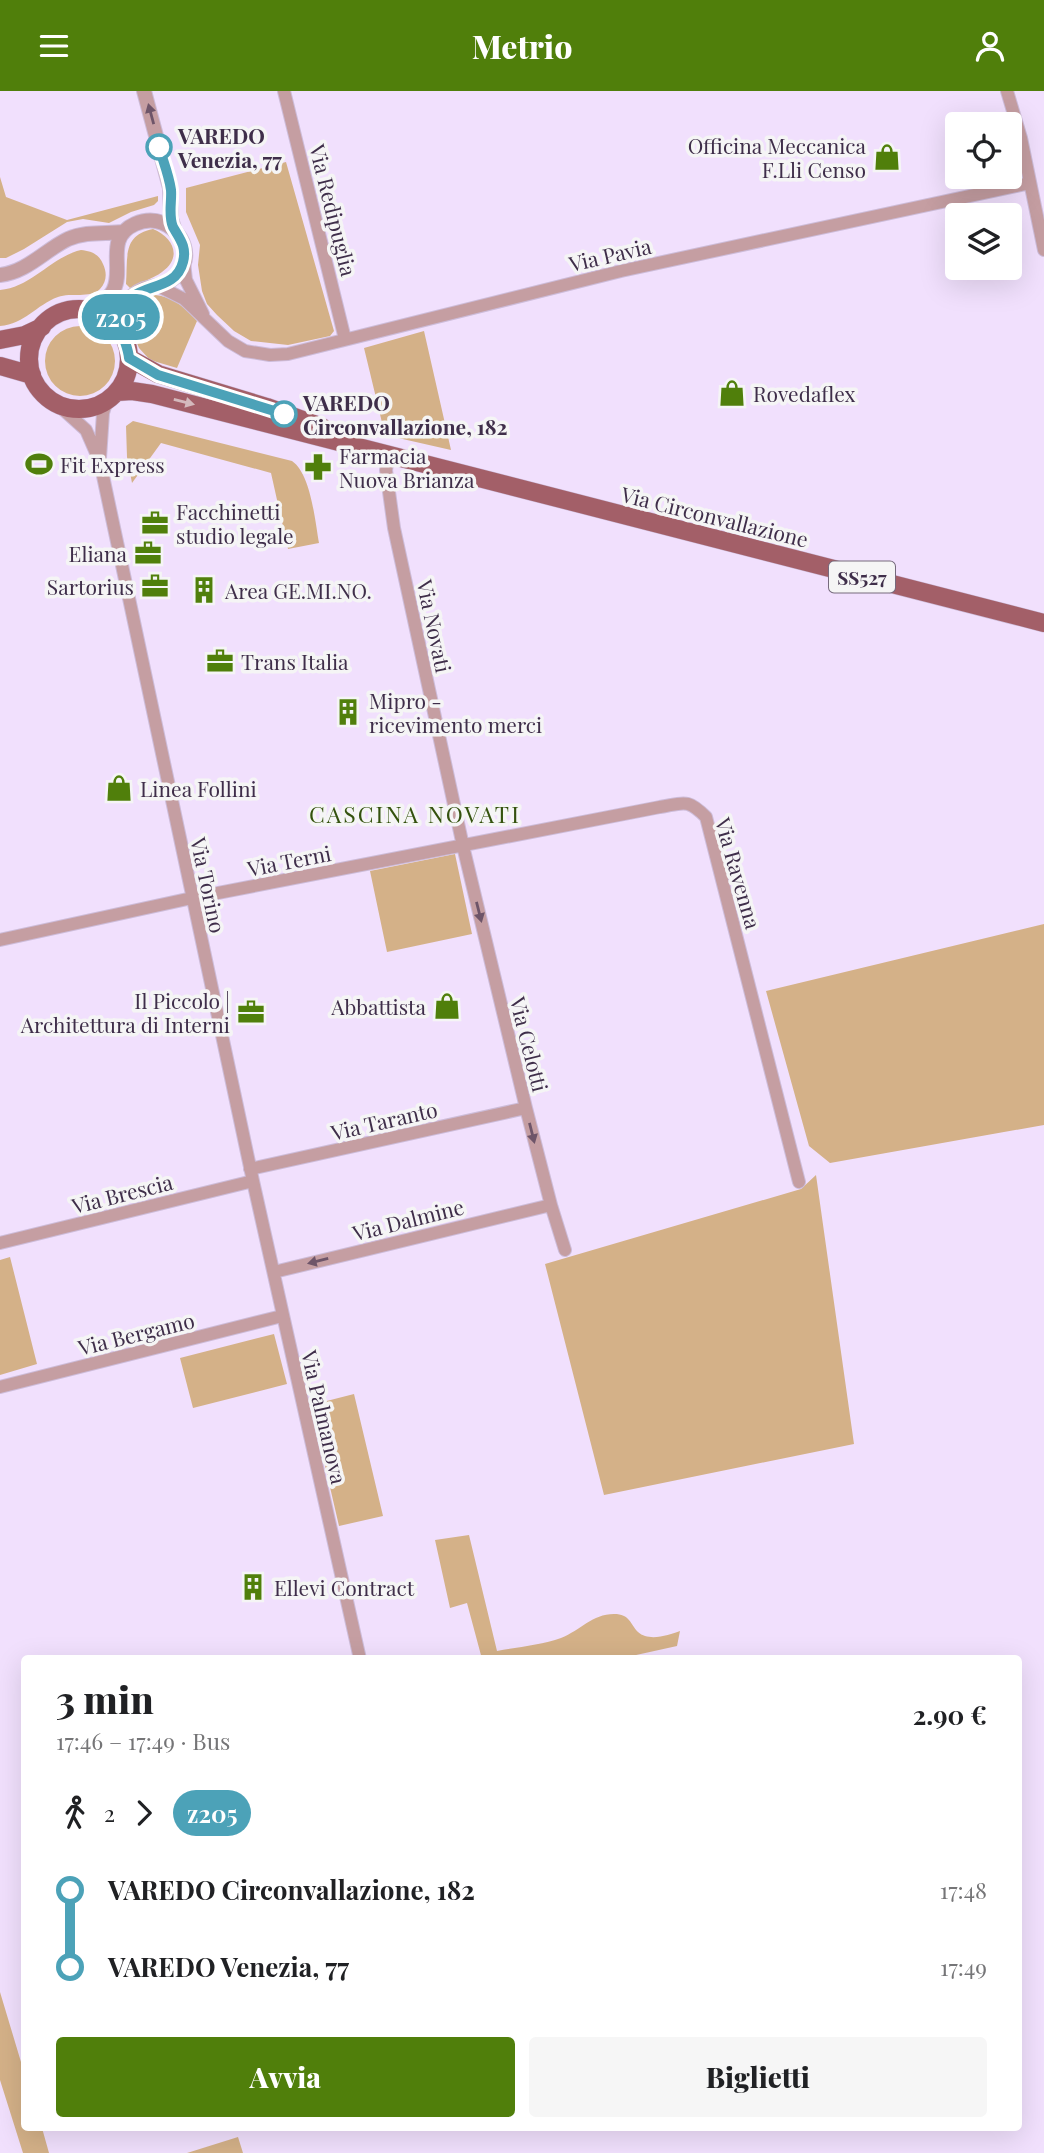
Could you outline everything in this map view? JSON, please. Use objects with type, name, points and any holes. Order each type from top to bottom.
[{"type":"main road","points":[[82,309],[103,315],[113,323],[122,333],[129,358],[127,376],[112,396],[94,407],[83,409],[56,403],[42,392],[32,375],[30,351],[34,337],[52,317],[62,312],[82,309]]},
{"type":"main road","points":[[0,340],[25,335],[41,327]]},
{"type":"main road","name":"Via Circonvallazione","points":[[129,358],[158,375],[267,407],[382,453]]},
{"type":"main road","points":[[0,366],[32,375]]},
{"type":"main road","name":"Via Circonvallazione","points":[[112,396],[132,391],[152,394],[1044,623]]},
{"type":"street","points":[[122,333],[121,317],[128,301],[140,291],[174,278],[184,262],[183,244],[171,219],[169,182],[144,91]]},
{"type":"street","name":"Via Redipuglia","points":[[284,91],[345,339]]},
{"type":"street","points":[[1007,91],[1021,138],[1044,250]]},
{"type":"street","name":"Via Pavia","points":[[158,286],[184,299],[228,341],[245,351],[270,355],[288,354],[621,271],[1030,183]]},
{"type":"street","points":[[0,275],[15,272],[78,235],[123,232],[146,222],[163,222],[174,228]]},
{"type":"street","points":[[82,309],[100,304],[114,291],[118,278],[117,245],[123,232]]},
{"type":"street","points":[[78,235],[101,243],[117,258]]},
{"type":"street","name":"Via Pavia","points":[[184,262],[186,280],[208,323]]},
{"type":"street","name":"Via Torino","points":[[100,462],[103,413],[112,396]]},
{"type":"street","name":"Via Torino","points":[[56,403],[86,430],[100,462],[282,1315]]},
{"type":"street","name":"Via Novati","points":[[382,453],[394,529],[463,846]]},
{"type":"street","name":"Via Ravenna","points":[[463,846],[685,803],[693,804],[706,817],[799,1182]]},
{"type":"street","name":"Via Terni","points":[[0,940],[192,898],[463,846]]},
{"type":"street","name":"Via Celotti","points":[[463,846],[526,1108],[565,1250]]},
{"type":"street","name":"Via Taranto","points":[[251,1175],[526,1108]]},
{"type":"street","name":"Via Brescia","points":[[0,1243],[251,1175]]},
{"type":"street","name":"Via Dalmine","points":[[274,1272],[551,1205]]},
{"type":"street","name":"Via Bergamo","points":[[0,1387],[282,1315]]},
{"type":"street","name":"Via Palmanova","points":[[282,1315],[359,1655]]},
{"type":"shaded area","points":[[286,162],[334,331],[330,336],[288,345],[251,341],[234,331],[207,304],[198,265],[200,245],[186,212],[186,188]]},
{"type":"shaded area","points":[[0,177],[6,197],[67,220],[158,196],[158,201],[109,223],[83,219],[67,222],[24,249],[6,258],[0,258]]},
{"type":"shaded area","points":[[153,229],[170,242],[174,254],[172,260],[158,274],[130,288],[126,284],[127,257],[131,242],[136,236]]},
{"type":"shaded area","points":[[81,250],[94,254],[103,264],[106,277],[100,289],[86,295],[58,297],[17,322],[0,326],[0,290],[22,283],[60,259]]},
{"type":"shaded area","points":[[144,295],[160,296],[174,301],[197,321],[177,368],[150,360],[139,348],[130,327],[128,313],[133,302],[139,306],[143,302],[138,298]]},
{"type":"shaded area","points":[[80,326],[105,336],[115,361],[105,386],[80,396],[55,386],[45,361],[55,336]]},
{"type":"shaded area","points":[[424,331],[451,450],[385,435],[364,348]]},
{"type":"shaded area","points":[[133,421],[292,461],[304,476],[308,487],[319,543],[288,549],[271,473],[161,443],[132,483],[127,457],[126,426]]},
{"type":"shaded area","points":[[455,854],[472,934],[387,952],[370,871]]},
{"type":"shaded area","points":[[1044,924],[1044,1125],[830,1163],[809,1146],[766,991]]},
{"type":"shaded area","points":[[816,1175],[854,1444],[604,1495],[545,1264],[801,1189]]},
{"type":"shaded area","points":[[10,1257],[37,1364],[0,1375],[0,1260]]},
{"type":"shaded area","points":[[274,1334],[287,1384],[193,1408],[180,1358]]},
{"type":"shaded area","points":[[354,1394],[383,1516],[339,1526],[311,1405]]},
{"type":"shaded area","points":[[469,1535],[497,1651],[554,1640],[599,1617],[614,1614],[627,1618],[638,1632],[648,1637],[680,1631],[677,1646],[636,1655],[481,1655],[467,1603],[450,1608],[435,1540]]},
{"type":"shaded area","points":[[0,1992],[21,2062],[21,2131],[43,2131],[49,2153],[23,2153],[0,2080]]},
{"type":"shaded area","points":[[238,2137],[243,2153],[187,2153]]},
{"type":"bus line","name":"z205","points":[[159,147],[171,192],[172,223],[183,244],[184,262],[174,278],[167,283],[140,291],[125,305],[121,329],[129,358],[158,375],[284,414]]},
{"type":"place","name":"VAREDO Venezia, 77","points":[[159,147]]},
{"type":"place","name":"Officina Meccanica F.Lli Censo","points":[[887,157]]},
{"type":"place","name":"Rovedaflex","points":[[732,393]]},
{"type":"place","name":"VAREDO Circonvallazione, 182","points":[[284,414]]},
{"type":"place","name":"Fit Express","points":[[39,464]]},
{"type":"place","name":"Farmacia Nuova Brianza","points":[[318,467]]},
{"type":"place","name":"Facchinetti studio legale","points":[[155,523]]},
{"type":"place","name":"Eliana","points":[[148,553]]},
{"type":"place","name":"Sartorius","points":[[155,586]]},
{"type":"place","name":"Area GE.MI.NO.","points":[[204,590]]},
{"type":"place","name":"Trans Italia","points":[[220,661]]},
{"type":"place","name":"Mipro - ricevimento merci","points":[[348,712]]},
{"type":"place","name":"Linea Follini","points":[[119,788]]},
{"type":"place","name":"Abbattista","points":[[447,1006]]},
{"type":"place","name":"Il Piccolo | Architettura di Interni","points":[[251,1012]]},
{"type":"place","name":"Ellevi Contract","points":[[253,1587]]},
{"type":"district","name":"CASCINA NOVATI","points":[[415,813]]}]
